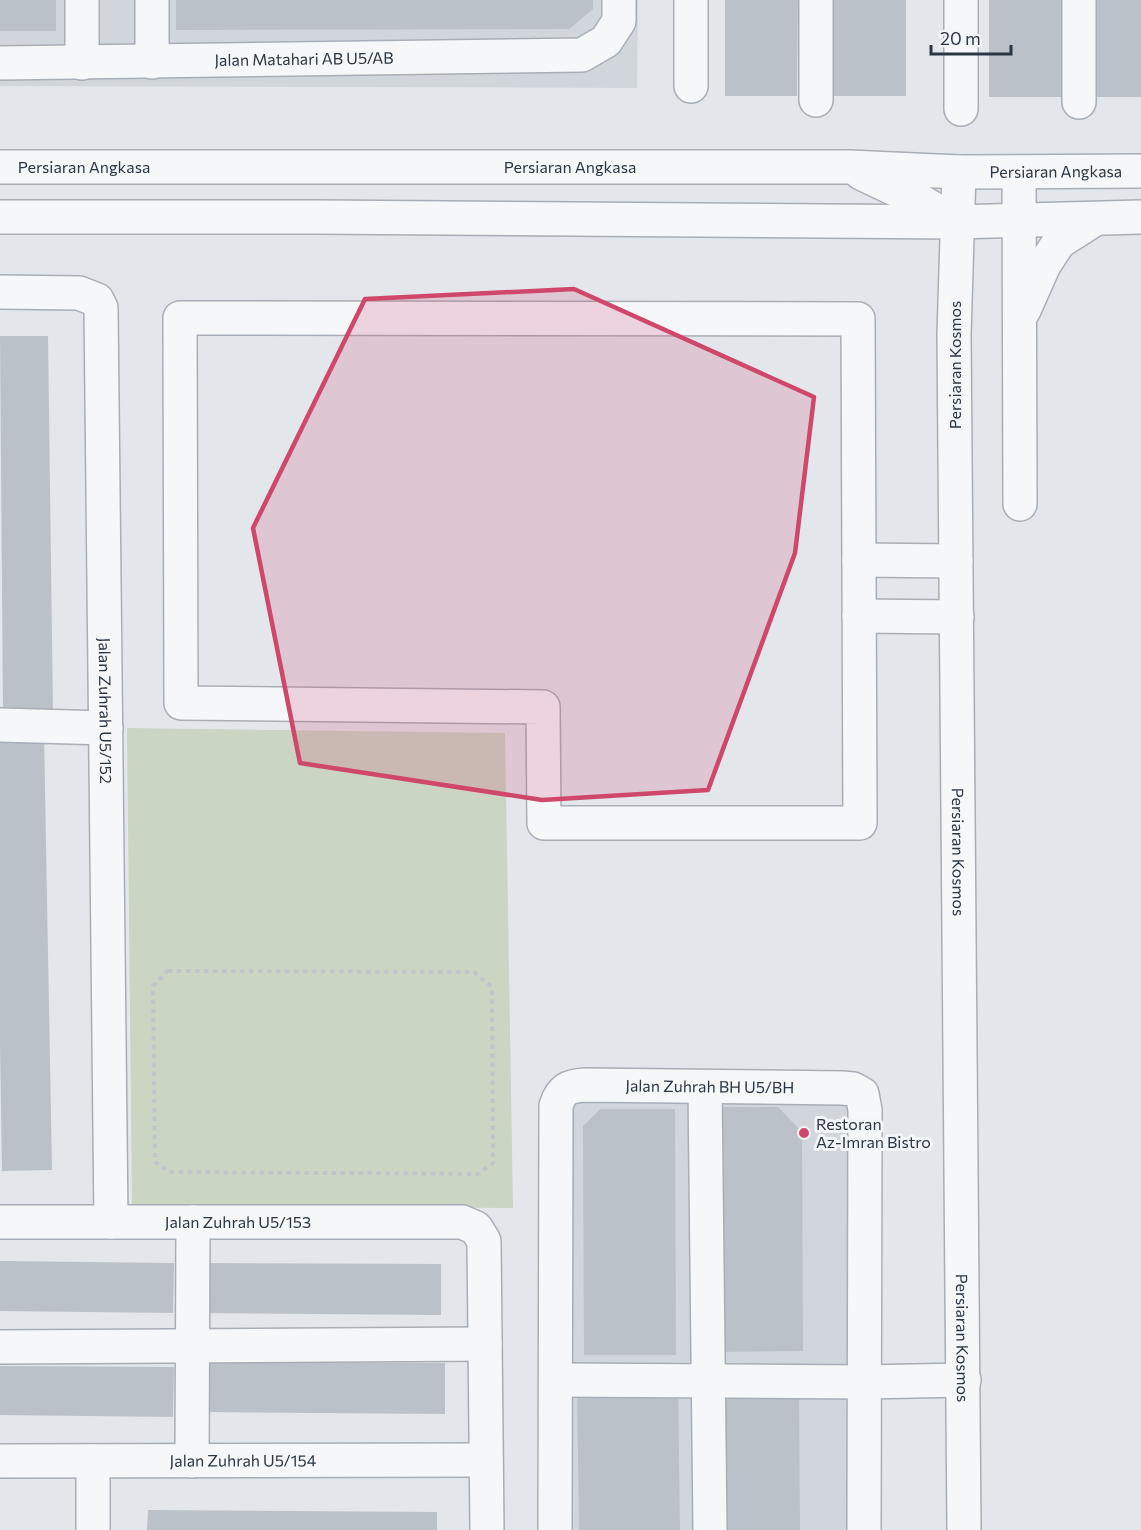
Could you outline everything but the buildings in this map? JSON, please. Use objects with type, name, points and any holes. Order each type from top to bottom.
[{"type":"street","points":[[82,0],[82,63]]},
{"type":"street","points":[[152,0],[152,62]]},
{"type":"street","name":"Jalan Matahari AB U5/AB","points":[[0,63],[582,55],[606,41],[620,21],[620,0]]},
{"type":"street","points":[[691,0],[691,86]]},
{"type":"street","points":[[816,0],[816,100]]},
{"type":"street","points":[[961,0],[961,109]]},
{"type":"street","points":[[1079,0],[1079,102]]},
{"type":"street","name":"Persiaran Angkasa","points":[[0,167],[849,167],[959,171],[1141,171]]},
{"type":"street","points":[[849,167],[922,202],[956,222]]},
{"type":"street","name":"Persiaran Kosmos","points":[[959,171],[954,335],[964,1530]]},
{"type":"street","points":[[1019,171],[1020,504]]},
{"type":"street","points":[[0,217],[956,222],[1141,218]]},
{"type":"street","points":[[1019,320],[1044,265],[1059,242],[1096,218]]},
{"type":"street","name":"Jalan Zuhrah U5/152","points":[[0,292],[79,293],[97,300],[101,308],[111,1222]]},
{"type":"street","points":[[180,318],[858,318],[859,616],[860,823],[544,823],[543,707],[181,703],[180,318]]},
{"type":"street","points":[[859,560],[956,561]]},
{"type":"street","points":[[859,616],[957,617]]},
{"type":"street","points":[[0,725],[106,728]]},
{"type":"street","name":"Jalan Zuhrah BH U5/BH","points":[[555,1530],[556,1106],[559,1095],[564,1089],[585,1085],[842,1088],[853,1089],[862,1094],[865,1110],[864,1530]]},
{"type":"street","points":[[705,1087],[710,1530]]},
{"type":"street","name":"Jalan Zuhrah U5/153","points":[[0,1222],[462,1221],[476,1228],[484,1241],[485,1344]]},
{"type":"street","points":[[192,1461],[193,1222]]},
{"type":"street","points":[[0,1347],[485,1344],[487,1530]]},
{"type":"street","points":[[556,1380],[864,1382],[964,1380]]},
{"type":"street","name":"Jalan Zuhrah U5/154","points":[[0,1461],[486,1460]]},
{"type":"street","points":[[93,1461],[93,1530]]},
{"type":"path","points":[[168,971],[474,972],[492,987],[493,1163],[478,1174],[169,1172],[155,1162],[153,986],[168,971]]},
{"type":"highlighted area","points":[[574,289],[814,397],[795,553],[708,790],[542,800],[300,763],[253,528],[365,299]]},
{"type":"shaded area","points":[[0,0],[638,0],[637,88],[0,86]]},
{"type":"shaded area","points":[[569,1099],[852,1099],[853,1530],[565,1530]]},
{"type":"green space","points":[[127,728],[505,733],[513,1208],[132,1205]]},
{"type":"place","name":"Restoran Az-Imran Bistro","points":[[804,1133]]}]
